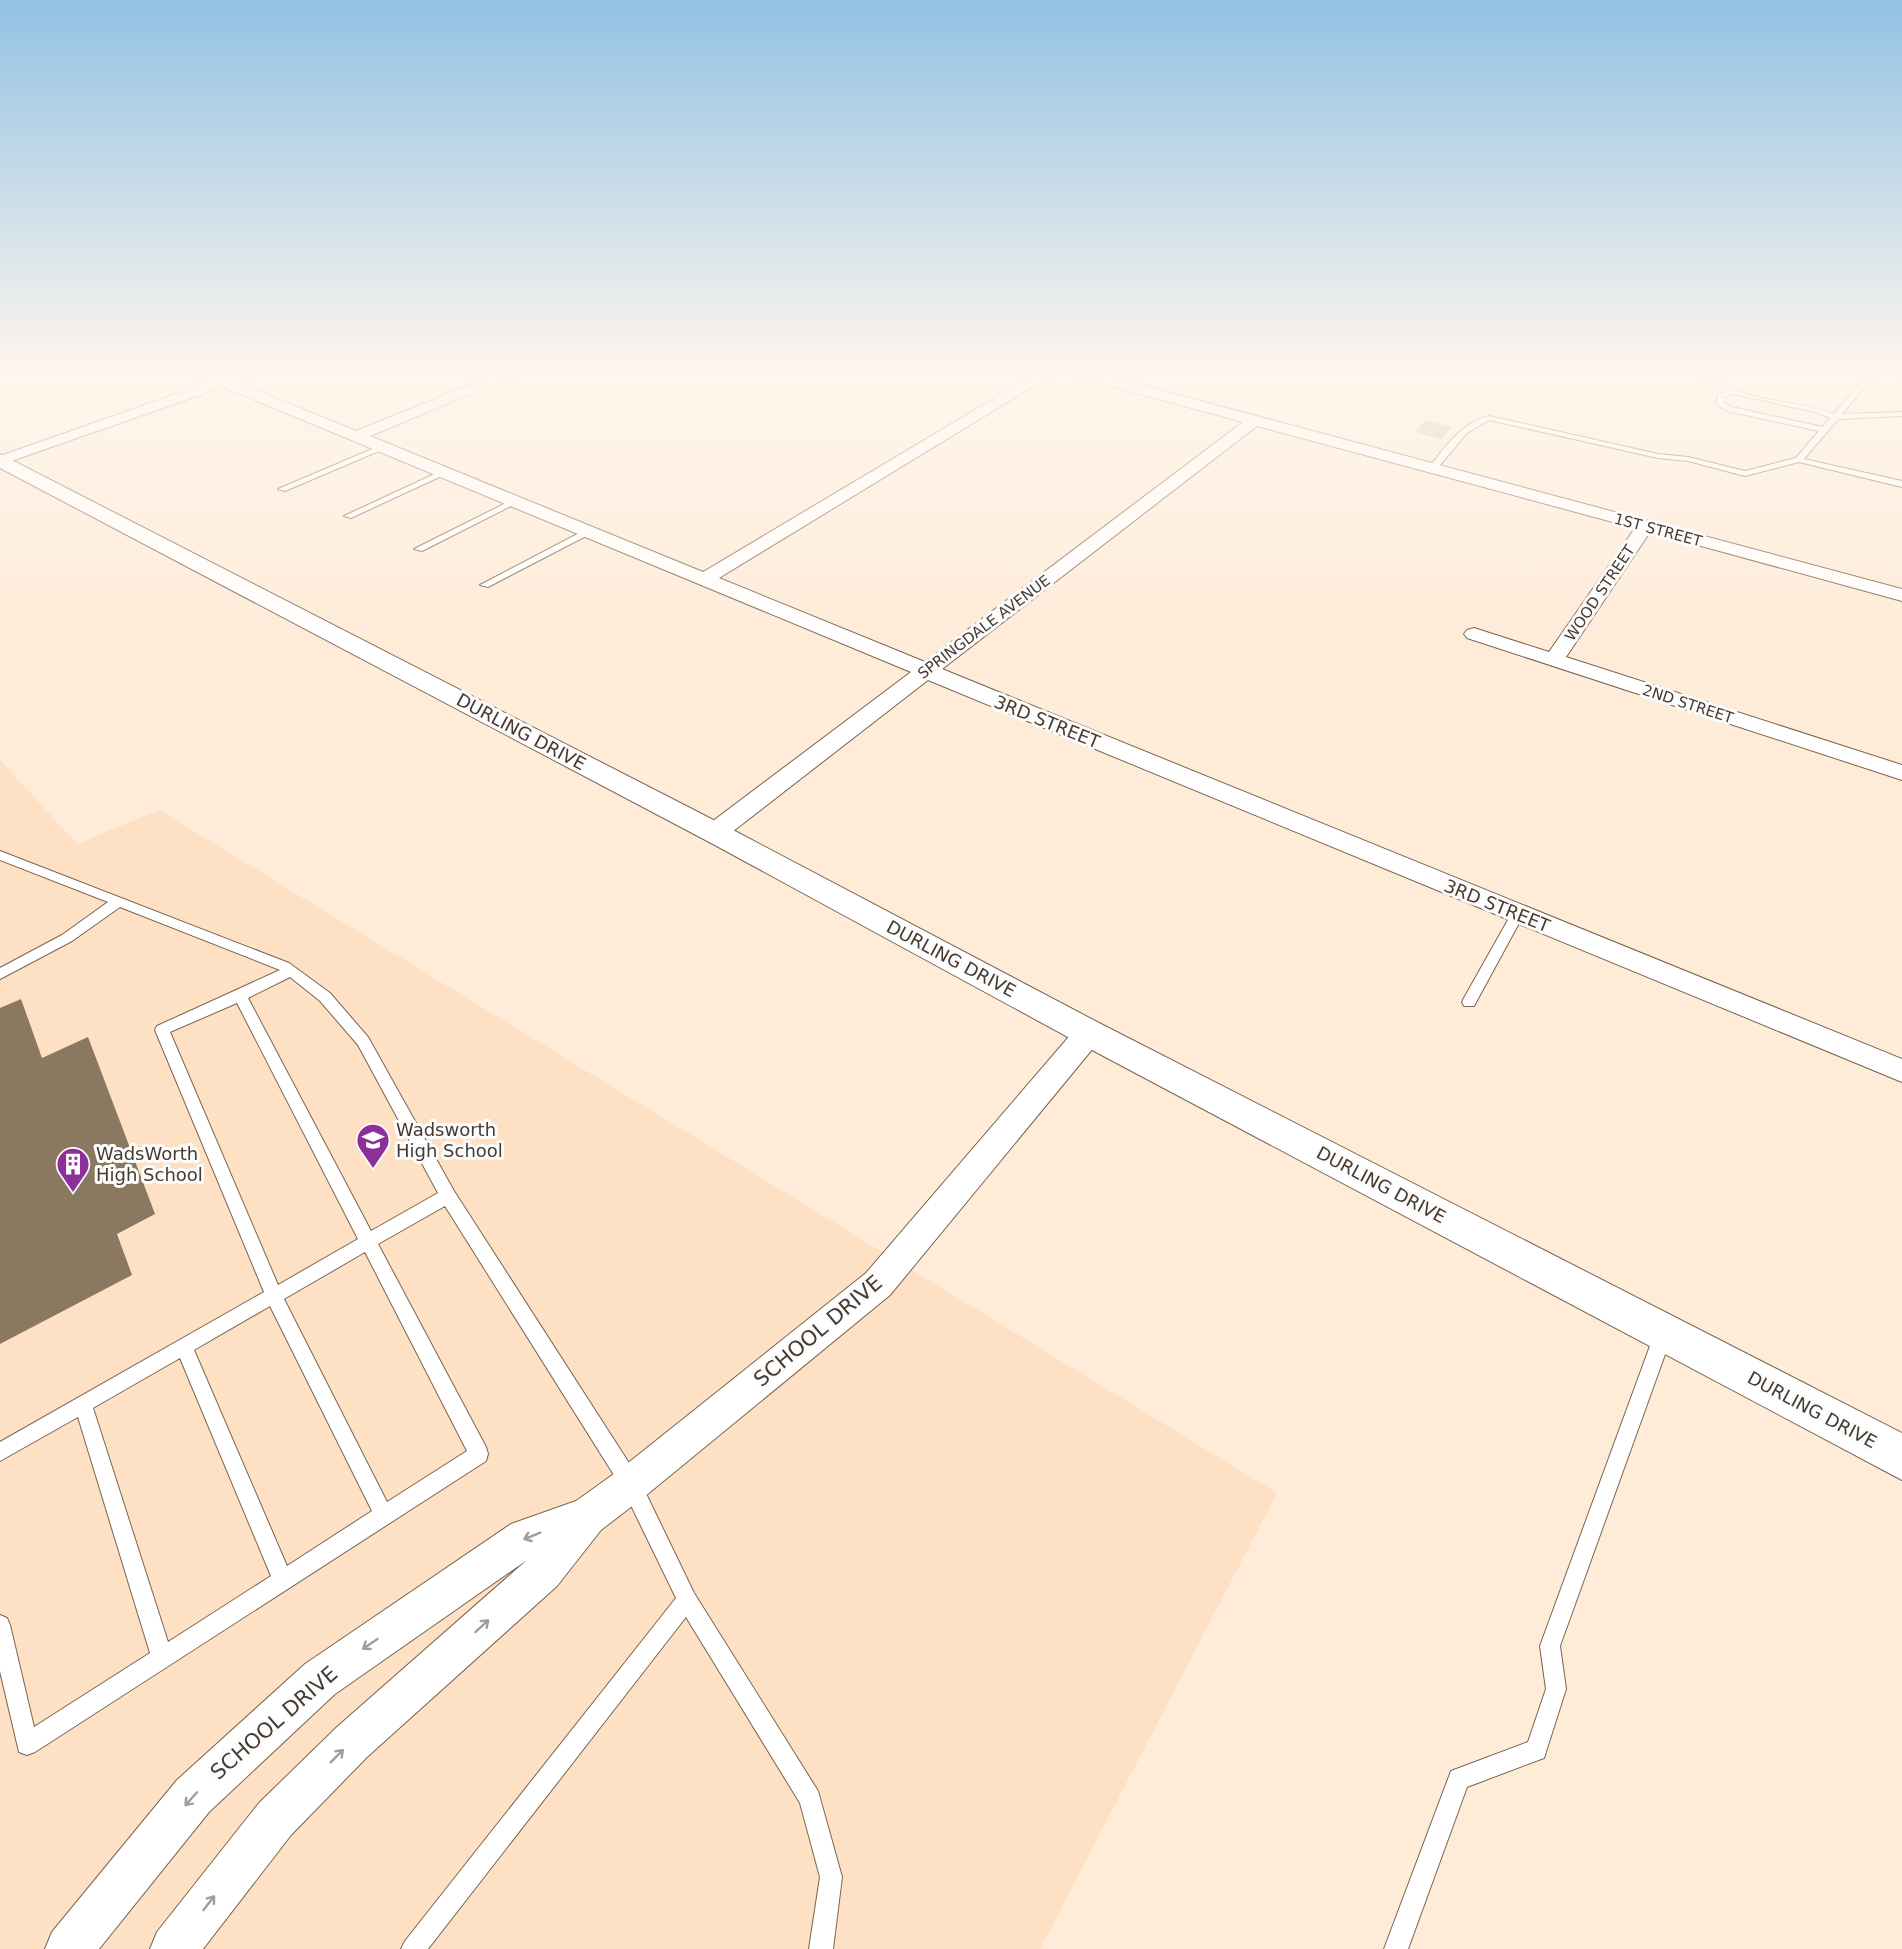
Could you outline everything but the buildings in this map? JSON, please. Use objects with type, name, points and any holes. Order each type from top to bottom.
[{"type":"street","name":"DURLING DRIVE","points":[[3,461],[714,833],[1089,1033],[1902,1457]]},
{"type":"street","name":"3RD STREET","points":[[414,461],[1902,1071]]},
{"type":"street","points":[[704,579],[901,461]]},
{"type":"street","name":"SPRINGDALE AVENUE","points":[[714,833],[1202,461]]},
{"type":"street","name":"1ST STREET","points":[[1402,461],[1902,595]]},
{"type":"street","name":"WOOD STREET","points":[[1554,660],[1645,526]]},
{"type":"street","name":"2ND STREET","points":[[1474,634],[1902,773]]},
{"type":"street","name":"SCHOOL DRIVE","points":[[174,1949],[275,1819],[352,1742],[543,1572],[587,1516],[631,1484],[878,1284],[1089,1033]]},
{"type":"street","name":"SCHOOL DRIVE","points":[[69,1949],[193,1796],[320,1679],[525,1538],[587,1516]]},
{"type":"lane","points":[[282,489],[350,461]]},
{"type":"lane","points":[[1432,469],[1439,461]]},
{"type":"lane","points":[[1695,461],[1745,474],[1795,461]]},
{"type":"lane","points":[[1803,461],[1902,484]]},
{"type":"lane","points":[[348,516],[444,473]]},
{"type":"lane","points":[[419,549],[515,502]]},
{"type":"lane","points":[[485,585],[587,531]]},
{"type":"lane","points":[[0,855],[284,966],[325,997],[363,1041],[448,1196],[631,1484],[687,1599],[810,1799],[831,1877],[821,1949]]},
{"type":"lane","points":[[0,974],[67,938],[118,901]]},
{"type":"lane","points":[[1469,1002],[1518,914]]},
{"type":"lane","points":[[291,971],[162,1030],[274,1296],[384,1515]]},
{"type":"lane","points":[[0,1625],[27,1744],[478,1454],[240,996]]},
{"type":"lane","points":[[0,1452],[448,1196]]},
{"type":"lane","points":[[1396,1949],[1459,1779],[1536,1750],[1556,1689],[1550,1646],[1664,1333]]},
{"type":"lane","points":[[184,1347],[283,1580]]},
{"type":"lane","points":[[83,1404],[162,1657]]},
{"type":"lane","points":[[413,1949],[687,1599]]},
{"type":"shaded area","name":"Wadsworth High School","points":[[0,760],[77,844],[159,810],[1277,1493],[1040,1949],[0,1949]]},
{"type":"place","name":"Wadsworth High School","points":[[373,1169]]},
{"type":"place","name":"WadsWorth High School","points":[[73,1193]]}]
